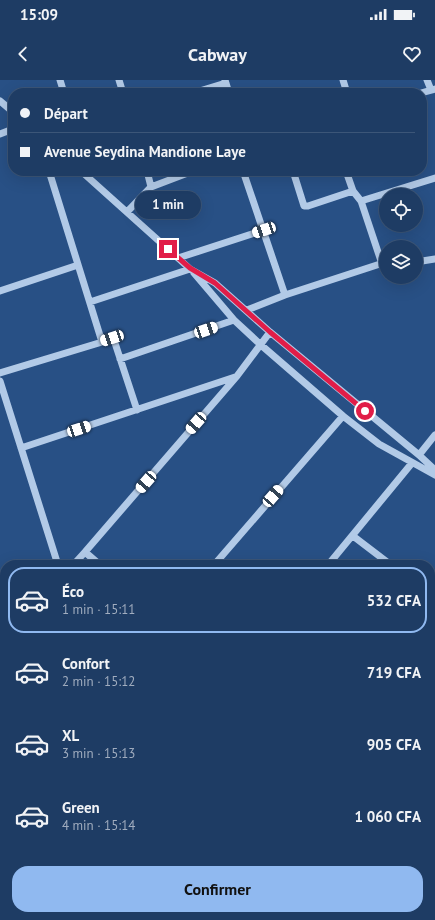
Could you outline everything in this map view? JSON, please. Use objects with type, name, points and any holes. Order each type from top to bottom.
[{"type":"street","points":[[427,80],[433,89]]},
{"type":"street","points":[[208,88],[225,82]]},
{"type":"street","points":[[0,101],[8,108]]},
{"type":"street","points":[[51,176],[102,342]]},
{"type":"street","points":[[87,176],[178,258],[190,268],[215,283],[270,332],[419,455],[435,470]]},
{"type":"street","points":[[148,176],[151,187]]},
{"type":"street","points":[[127,212],[151,187],[180,176]]},
{"type":"street","points":[[245,176],[286,295]]},
{"type":"street","points":[[295,176],[304,206],[353,191]]},
{"type":"street","points":[[348,176],[353,191],[361,201],[379,255]]},
{"type":"street","points":[[361,201],[435,178]]},
{"type":"street","points":[[178,258],[264,230]]},
{"type":"street","points":[[423,261],[435,259]]},
{"type":"street","points":[[0,289],[78,265]]},
{"type":"street","points":[[246,310],[286,295],[379,265]]},
{"type":"street","points":[[90,302],[190,268]]},
{"type":"street","points":[[190,268],[234,320],[343,416],[379,444],[435,475]]},
{"type":"street","points":[[120,359],[234,320]]},
{"type":"street","points":[[78,560],[237,376],[270,332]]},
{"type":"street","points":[[0,373],[113,339],[137,410]]},
{"type":"street","points":[[21,448],[237,376]]},
{"type":"street","points":[[0,381],[56,560]]},
{"type":"street","points":[[218,560],[343,416]]},
{"type":"street","points":[[419,455],[435,435]]},
{"type":"street","points":[[332,560],[412,463]]},
{"type":"street","points":[[353,536],[385,560]]},
{"type":"street","points":[[85,552],[94,560]]},
{"type":"route","points":[[168,249],[190,268],[215,283],[270,332],[365,411]]}]
